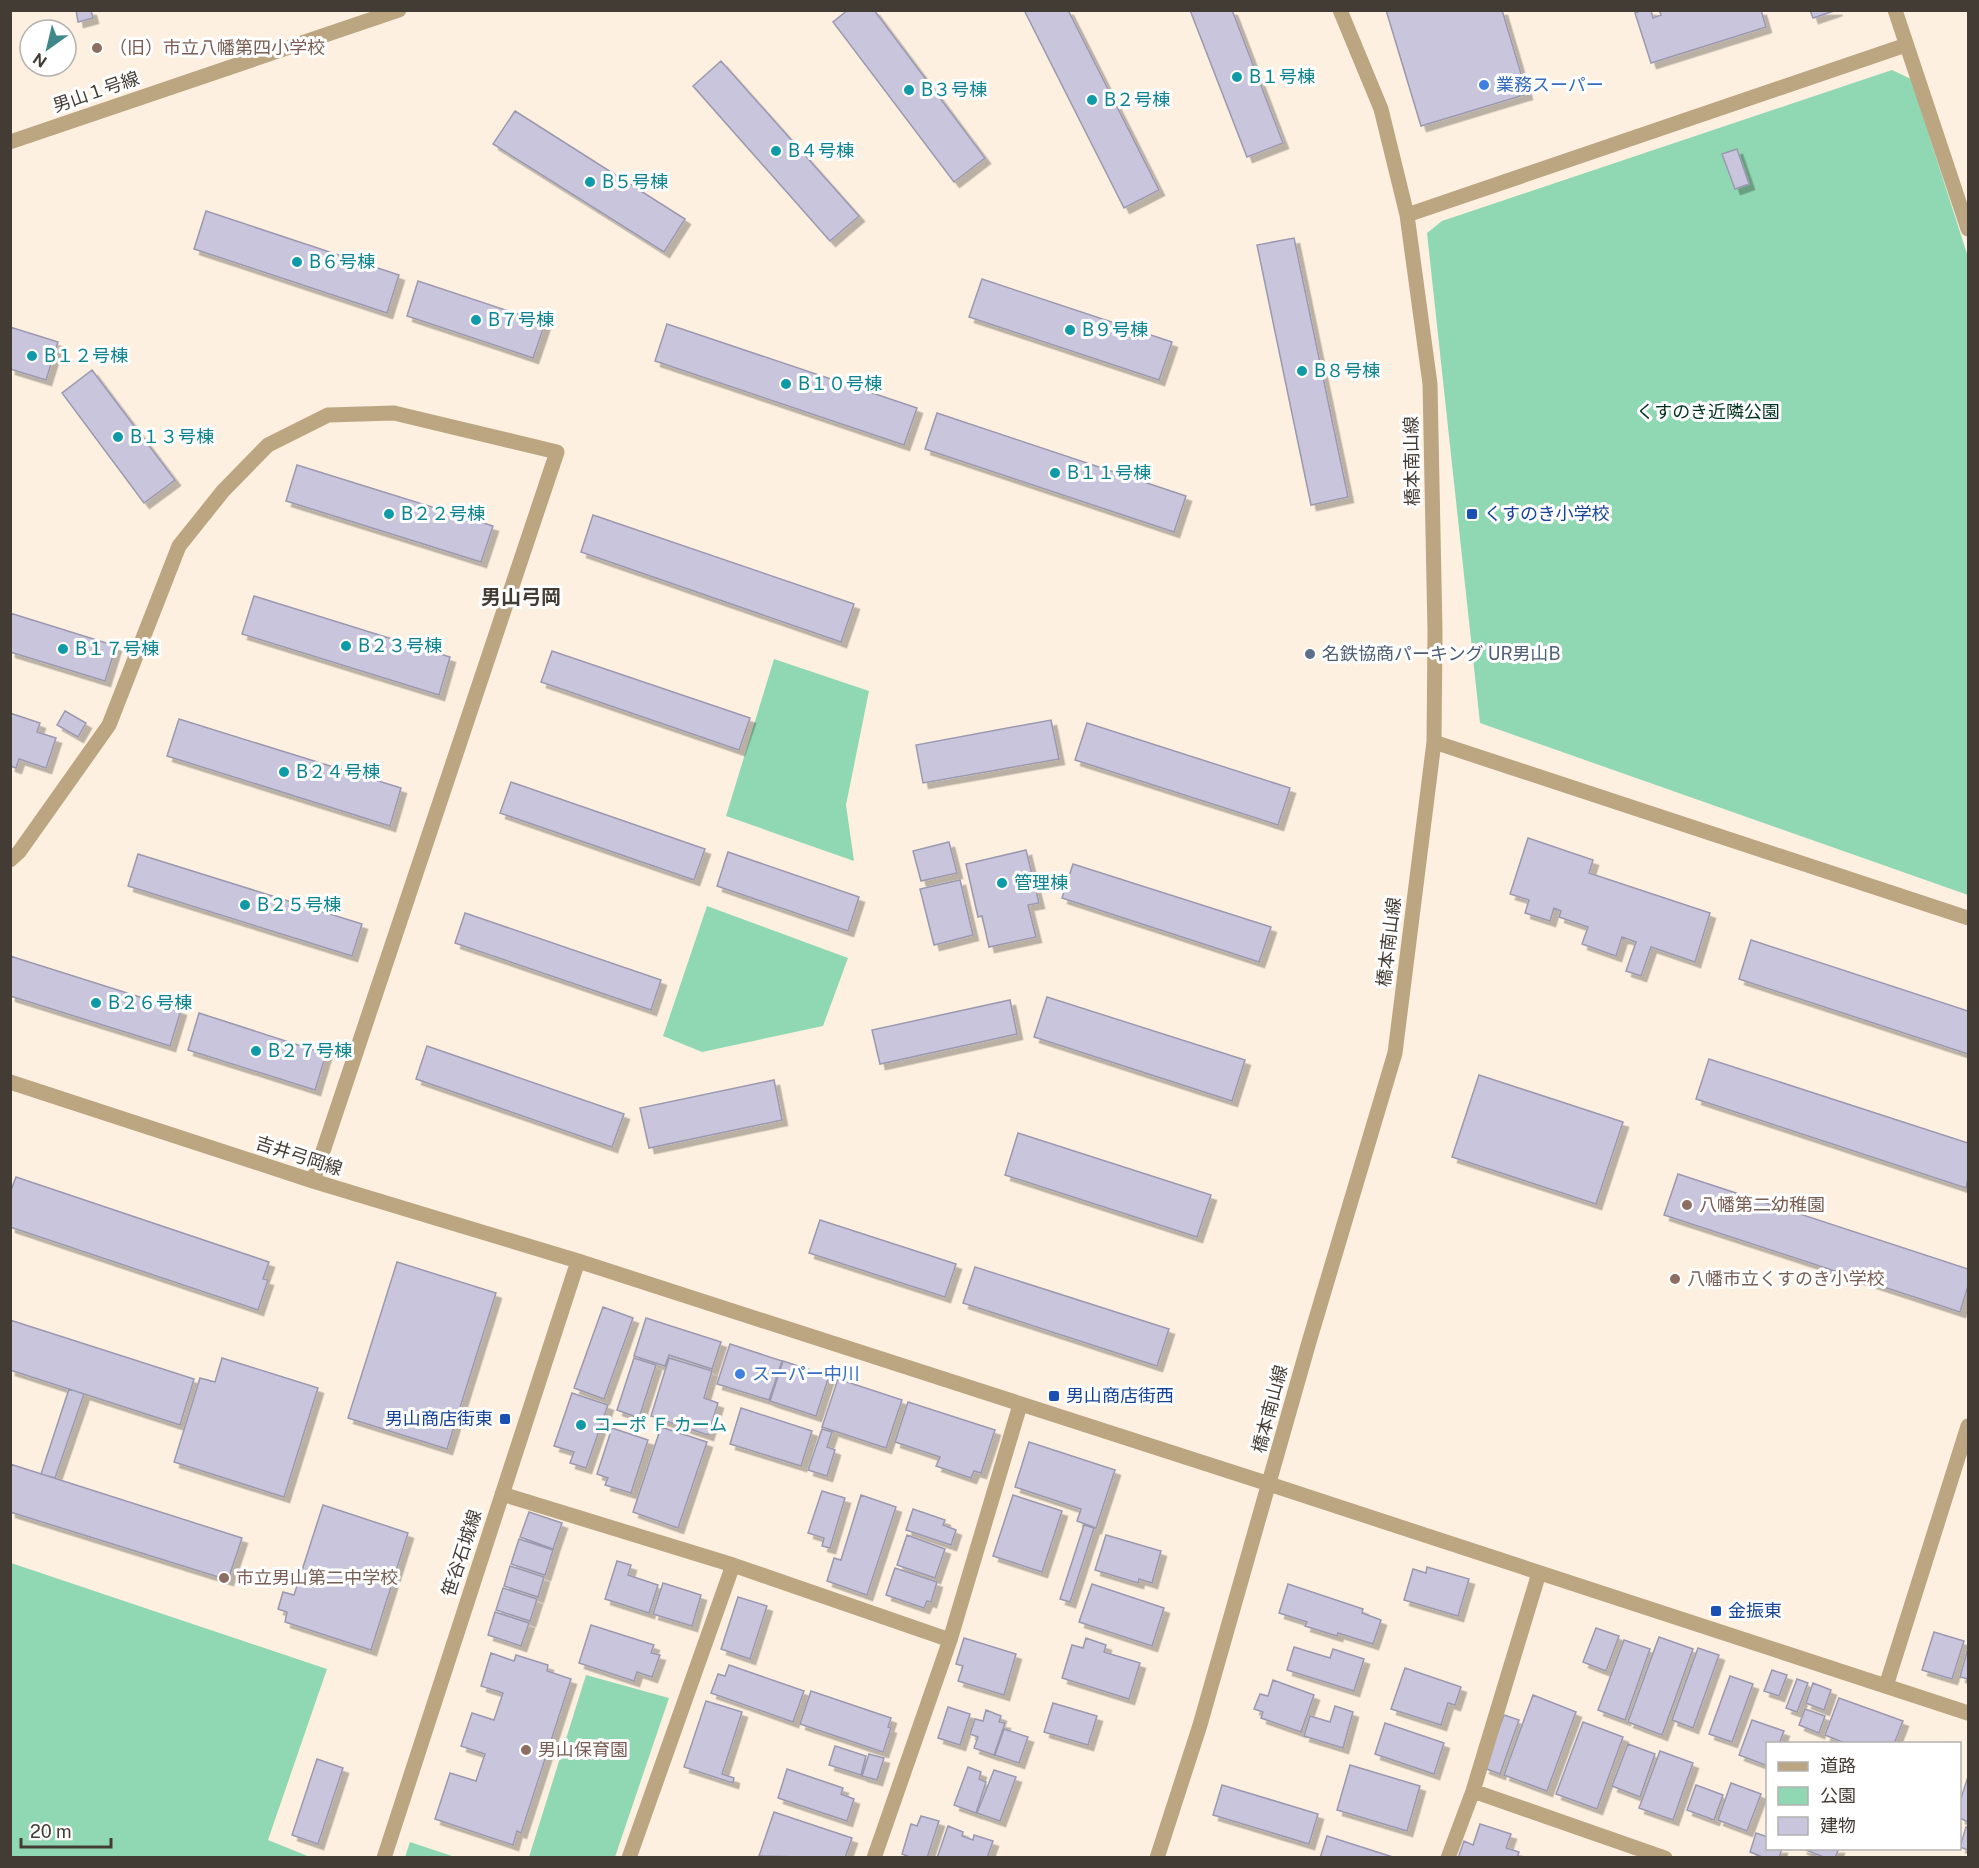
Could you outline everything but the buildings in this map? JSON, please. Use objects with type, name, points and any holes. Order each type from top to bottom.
[{"type":"street","name":"男山１号線","points":[[10,142],[399,10]]},
{"type":"street","name":"橋本南山線","points":[[1157,1857],[1200,1725],[1309,1342],[1395,1053],[1434,742],[1435,631],[1430,384],[1407,215],[1381,109],[1340,10]]},
{"type":"street","points":[[1895,10],[1968,229]]},
{"type":"street","points":[[1407,215],[1906,45]]},
{"type":"street","points":[[10,860],[19,852],[109,725],[179,546],[223,490],[268,445],[328,415],[394,413],[557,452],[313,1181]]},
{"type":"street","points":[[1434,742],[1968,918]]},
{"type":"street","name":"吉井弓岡線","points":[[10,1082],[313,1181],[578,1261],[1968,1713]]},
{"type":"street","name":"笹谷石城線","points":[[384,1857],[578,1261]]},
{"type":"street","points":[[874,1857],[950,1640],[1020,1405]]},
{"type":"street","points":[[1886,1686],[1966,1443],[1968,1426]]},
{"type":"street","points":[[502,1494],[733,1565],[950,1640]]},
{"type":"street","points":[[629,1857],[733,1565]]},
{"type":"street","points":[[1448,1857],[1473,1791],[1539,1573]]},
{"type":"street","points":[[1473,1791],[1665,1857]]},
{"type":"green space","name":"くすのき近隣公園","points":[[1892,70],[1911,79],[1968,257],[1968,895],[1480,723],[1427,233],[1442,221]]},
{"type":"green space","points":[[774,659],[869,691],[846,805],[854,861],[726,816]]},
{"type":"green space","points":[[707,906],[848,958],[823,1026],[702,1052],[663,1036]]},
{"type":"green space","points":[[11,1563],[327,1669],[268,1840],[310,1857],[11,1857]]},
{"type":"green space","points":[[586,1675],[669,1698],[615,1857],[529,1857]]},
{"type":"green space","points":[[410,1842],[455,1857],[405,1857]]},
{"type":"place","name":"（旧）市立八幡第四小学校","points":[[97,48]]},
{"type":"place","name":"B１号棟","points":[[1237,77]]},
{"type":"place","name":"業務スーパー","points":[[1484,85]]},
{"type":"place","name":"B３号棟","points":[[909,90]]},
{"type":"place","name":"B２号棟","points":[[1092,100]]},
{"type":"place","name":"B４号棟","points":[[776,151]]},
{"type":"place","name":"B５号棟","points":[[590,182]]},
{"type":"place","name":"B６号棟","points":[[297,262]]},
{"type":"place","name":"B７号棟","points":[[476,320]]},
{"type":"place","name":"B９号棟","points":[[1070,330]]},
{"type":"place","name":"B１２号棟","points":[[32,356]]},
{"type":"place","name":"B８号棟","points":[[1302,371]]},
{"type":"place","name":"B１０号棟","points":[[786,384]]},
{"type":"place","name":"B１３号棟","points":[[118,437]]},
{"type":"place","name":"B１１号棟","points":[[1055,473]]},
{"type":"place","name":"B２２号棟","points":[[389,514]]},
{"type":"place","name":"くすのき小学校","points":[[1472,514]]},
{"type":"place","name":"B２３号棟","points":[[346,646]]},
{"type":"place","name":"B１７号棟","points":[[63,649]]},
{"type":"place","name":"名鉄協商パーキング UR男山B","points":[[1310,654]]},
{"type":"place","name":"B２４号棟","points":[[284,772]]},
{"type":"place","name":"管理棟","points":[[1002,883]]},
{"type":"place","name":"B２５号棟","points":[[245,905]]},
{"type":"place","name":"B２６号棟","points":[[96,1003]]},
{"type":"place","name":"B２７号棟","points":[[256,1051]]},
{"type":"place","name":"八幡第二幼稚園","points":[[1687,1205]]},
{"type":"place","name":"八幡市立くすのき小学校","points":[[1675,1279]]},
{"type":"place","name":"スーパー中川","points":[[740,1374]]},
{"type":"place","name":"男山商店街西","points":[[1054,1396]]},
{"type":"place","name":"男山商店街東","points":[[505,1419]]},
{"type":"place","name":"コーポ Ｆ カーム","points":[[581,1425]]},
{"type":"place","name":"市立男山第二中学校","points":[[224,1578]]},
{"type":"place","name":"金振東","points":[[1716,1611]]},
{"type":"place","name":"男山保育園","points":[[526,1750]]},
{"type":"district","name":"男山弓岡","points":[[521,597]]}]
